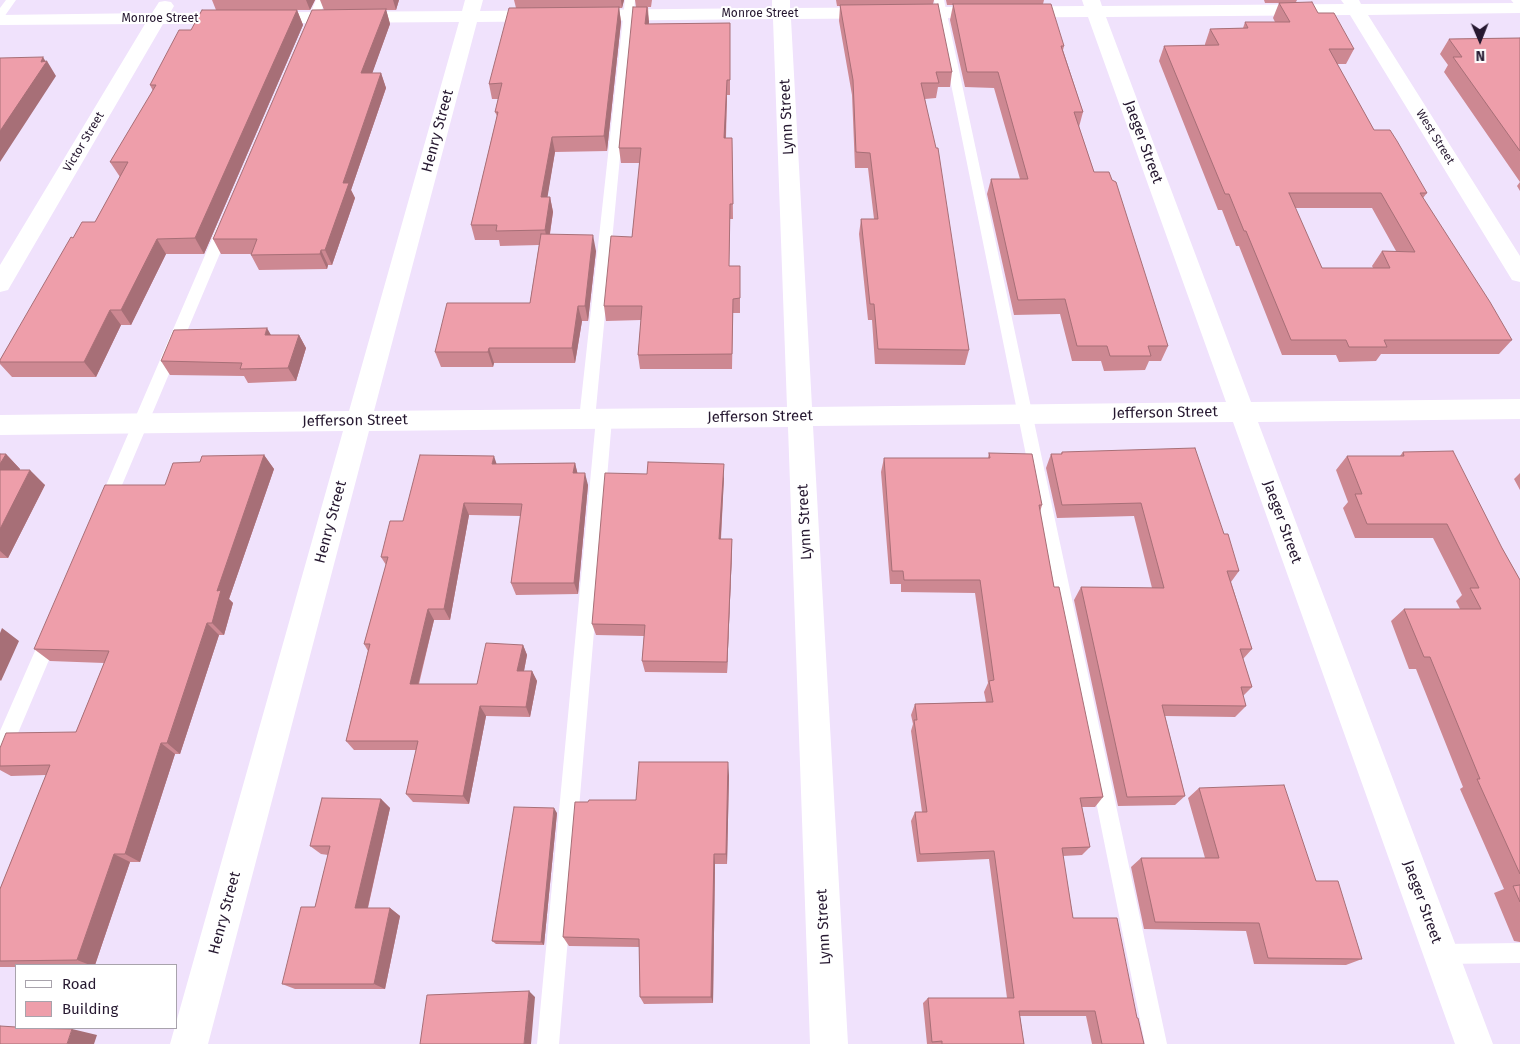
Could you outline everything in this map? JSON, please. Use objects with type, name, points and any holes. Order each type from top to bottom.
[{"type":"street","name":"Victor Street","points":[[0,284],[168,0]]},
{"type":"street","name":"Monroe Street","points":[[0,20],[314,18],[472,8],[1353,5],[1520,8]]},
{"type":"street","name":"West Street","points":[[1353,5],[1520,274]]},
{"type":"street","name":"Jaeger Street","points":[[1093,6],[1474,1044]]},
{"type":"street","name":"Lynn Street","points":[[782,7],[829,1044]]},
{"type":"street","name":"Henry Street","points":[[189,1044],[472,8]]},
{"type":"street","name":"Jefferson Street","points":[[0,425],[1520,409]]},
{"type":"lane","points":[[0,15],[11,0]]},
{"type":"lane","points":[[302,45],[321,0]]},
{"type":"lane","points":[[1516,0],[1520,4]]},
{"type":"lane","points":[[940,6],[1156,1044]]},
{"type":"lane","points":[[548,1044],[629,8]]},
{"type":"lane","points":[[102,515],[229,216]]},
{"type":"lane","points":[[0,753],[55,625]]},
{"type":"lane","points":[[1441,954],[1520,953]]},
{"type":"building","points":[[1312,2],[1318,13],[1334,13],[1354,49],[1329,49],[1374,130],[1390,130],[1397,141],[1427,193],[1420,193],[1490,302],[1512,340],[1384,340],[1387,347],[1349,347],[1346,340],[1291,340],[1246,231],[1244,231],[1229,194],[1225,194],[1164,46],[1219,45],[1210,29],[1248,28],[1245,22],[1290,22],[1279,3]],"holes":[[[1289,193],[1381,193],[1415,252],[1382,251],[1390,268],[1322,268]]]},
{"type":"building","points":[[938,4],[952,72],[936,72],[939,83],[921,83],[936,148],[938,148],[969,350],[878,349],[874,304],[870,304],[861,219],[878,219],[870,153],[856,152],[853,80],[840,5]]},
{"type":"building","points":[[953,4],[1051,4],[1064,46],[1061,46],[1083,112],[1074,112],[1094,172],[1109,172],[1112,180],[1116,182],[1168,346],[1148,346],[1151,356],[1110,356],[1107,346],[1077,346],[1065,299],[1018,300],[991,179],[1028,179],[998,72],[967,72]]},
{"type":"building","points":[[619,7],[604,136],[552,137],[541,197],[550,197],[545,230],[496,231],[497,225],[471,225],[498,112],[495,112],[502,83],[489,84],[509,8]]},
{"type":"building","points":[[633,7],[647,7],[645,24],[730,23],[730,80],[727,80],[724,138],[732,138],[733,204],[730,204],[729,266],[740,266],[740,298],[733,299],[732,354],[638,355],[642,306],[604,306],[611,236],[632,237],[641,148],[619,148]]},
{"type":"building","points":[[386,9],[361,73],[381,73],[343,183],[349,183],[325,250],[321,250],[320,254],[251,255],[257,239],[213,239],[312,10]]},
{"type":"building","points":[[202,10],[297,10],[195,238],[157,239],[121,310],[110,310],[84,362],[0,362],[71,237],[73,238],[82,222],[95,222],[128,162],[110,162],[156,85],[150,85],[179,30],[191,30]]},
{"type":"building","points":[[1520,38],[1520,151],[1453,57],[1462,57],[1449,39]]},
{"type":"building","points":[[43,57],[41,62],[47,61],[0,131],[0,58]]},
{"type":"building","points":[[541,234],[593,235],[585,306],[578,306],[572,348],[489,348],[488,352],[435,352],[447,303],[530,303]]},
{"type":"building","points":[[267,328],[265,335],[299,335],[288,368],[240,369],[242,363],[161,361],[174,330]]},
{"type":"building","points":[[1195,448],[1224,534],[1228,534],[1239,571],[1227,571],[1252,649],[1240,649],[1252,687],[1241,687],[1246,706],[1162,705],[1185,796],[1127,797],[1081,587],[1164,588],[1141,503],[1062,505],[1051,454],[1062,454],[1062,452]]},
{"type":"building","points":[[1453,451],[1520,580],[1520,874],[1477,779],[1480,779],[1430,657],[1424,657],[1404,609],[1481,609],[1470,588],[1479,588],[1447,524],[1367,524],[1355,494],[1362,494],[1347,456],[1404,456],[1403,452]]},
{"type":"building","points":[[989,453],[1032,454],[1042,505],[1039,505],[1054,587],[1059,587],[1103,797],[1080,798],[1090,847],[1062,848],[1073,918],[1117,918],[1144,1044],[1102,1044],[1095,1011],[1019,1011],[1024,1044],[942,1044],[942,1041],[932,1042],[928,998],[1014,998],[994,851],[920,854],[915,812],[927,812],[914,720],[917,720],[915,704],[993,702],[989,681],[994,680],[980,580],[904,580],[903,571],[892,571],[884,458],[990,458]]},
{"type":"building","points":[[0,454],[6,454],[0,464]]},
{"type":"building","points":[[264,455],[217,591],[221,590],[212,623],[207,623],[167,743],[161,743],[125,854],[114,854],[77,960],[0,961],[0,889],[50,765],[0,766],[0,748],[6,733],[76,732],[109,651],[34,649],[105,485],[165,485],[173,463],[200,462],[202,456]]},
{"type":"building","points":[[420,455],[494,456],[492,464],[575,463],[573,473],[585,473],[574,583],[511,583],[522,504],[464,503],[444,609],[428,609],[410,684],[477,684],[486,643],[523,645],[517,671],[532,671],[526,707],[480,706],[463,796],[406,794],[418,741],[346,741],[370,644],[364,644],[388,557],[381,557],[390,521],[403,521]]},
{"type":"building","points":[[648,462],[724,464],[719,539],[732,539],[727,662],[642,661],[645,625],[592,624],[605,473],[647,474]]},
{"type":"building","points":[[0,470],[30,470],[0,529]]},
{"type":"building","points":[[639,762],[728,762],[726,854],[714,854],[711,997],[640,997],[639,939],[563,937],[575,802],[588,802],[589,800],[636,800]]},
{"type":"building","points":[[1284,785],[1316,881],[1338,881],[1362,959],[1268,958],[1259,923],[1155,922],[1141,858],[1219,858],[1199,788]]},
{"type":"building","points":[[322,798],[381,799],[355,908],[390,908],[374,984],[282,984],[301,907],[315,907],[330,846],[310,846]]},
{"type":"building","points":[[514,807],[554,808],[541,942],[492,941]]},
{"type":"building","points":[[1520,885],[1520,902],[1513,886]]},
{"type":"building","points":[[529,991],[524,1044],[420,1044],[427,995]]},
{"type":"building","points":[[0,1026],[15,1027],[15,1029],[72,1029],[67,1044],[0,1044]]}]
